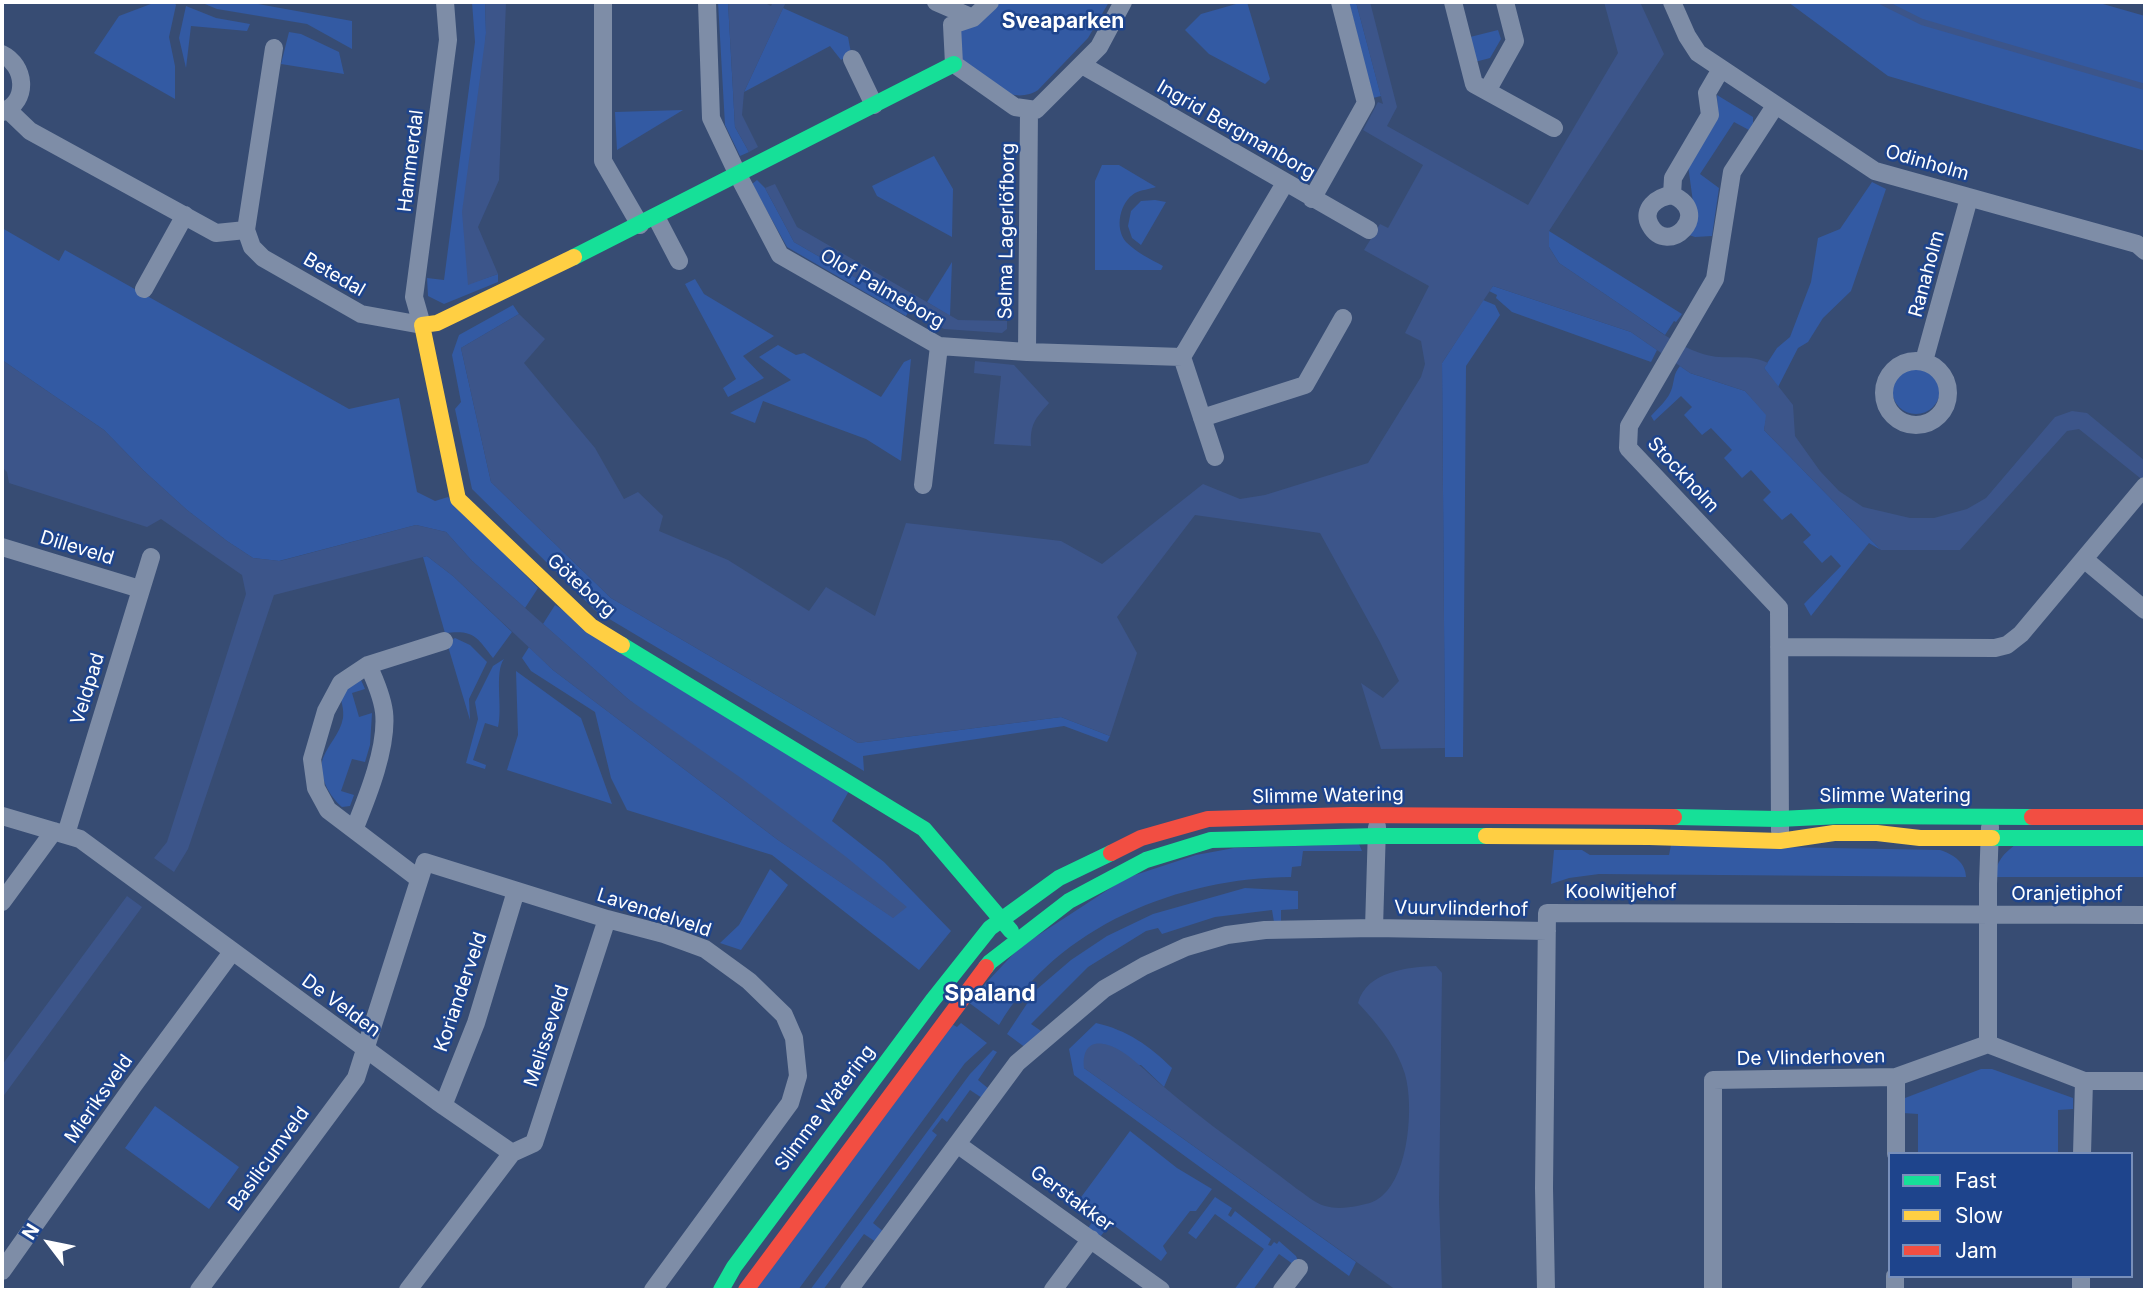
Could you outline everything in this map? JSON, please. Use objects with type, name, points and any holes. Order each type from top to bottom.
[{"type":"street","name":"Hammerdal","points":[[422,325],[414,297],[448,40],[445,2]]},
{"type":"street","points":[[603,2],[603,161],[678,261]]},
{"type":"street","name":"Olof Palmeborg","points":[[707,2],[711,118],[780,255],[939,346],[1182,357]]},
{"type":"street","points":[[936,2],[973,18]]},
{"type":"street","points":[[954,64],[952,25],[973,18],[990,2]]},
{"type":"street","points":[[954,64],[1015,107],[1036,110],[1098,47],[1123,2]]},
{"type":"street","points":[[1312,199],[1366,103],[1340,2]]},
{"type":"street","points":[[1453,2],[1474,84],[1554,128]]},
{"type":"street","points":[[1487,91],[1515,41],[1505,2]]},
{"type":"street","name":"Odinholm","points":[[1672,2],[1698,53],[1875,171],[2137,244],[2145,251]]},
{"type":"street","points":[[2,54],[12,60],[20,72],[22,85],[19,97],[5,110],[30,131],[216,233],[246,230],[274,48]]},
{"type":"street","points":[[852,59],[874,105]]},
{"type":"street","points":[[422,325],[437,323],[461,312],[648,221],[954,64]]},
{"type":"street","name":"Ingrid Bergmanborg","points":[[1082,65],[1369,230]]},
{"type":"street","points":[[1672,195],[1673,178],[1710,115],[1707,93],[1721,69]]},
{"type":"street","name":"Stockholm","points":[[1775,106],[1732,172],[1715,279],[1629,426],[1628,448],[1779,608],[1780,841]]},
{"type":"street","name":"Selma Lagerlöfborg","points":[[1027,352],[1029,109]]},
{"type":"street","points":[[1215,457],[1182,357],[1284,183]]},
{"type":"street","name":"Ranaholm","points":[[1924,362],[1969,198]]},
{"type":"street","points":[[144,289],[185,215]]},
{"type":"street","name":"Betedal","points":[[246,230],[252,247],[263,258],[361,314],[422,325]]},
{"type":"street","points":[[1202,418],[1305,385],[1343,318]]},
{"type":"street","name":"Göteborg","points":[[422,325],[458,499],[591,626],[924,829],[1019,939]]},
{"type":"street","points":[[923,485],[939,346]]},
{"type":"street","points":[[1779,647],[1995,648],[2007,645],[2021,634],[2145,486]]},
{"type":"street","name":"Dilleveld","points":[[2,547],[140,589]]},
{"type":"street","name":"Veldpad","points":[[2,902],[60,833],[151,557]]},
{"type":"street","points":[[2084,559],[2145,610]]},
{"type":"street","name":"Lavendelveld","points":[[444,641],[368,665],[341,682],[326,711],[312,759],[316,788],[328,810],[354,830],[422,871],[516,891],[664,934],[705,949],[748,981],[783,1015],[794,1038],[798,1076],[790,1103],[653,1290]]},
{"type":"street","points":[[354,830],[368,796],[382,747],[384,713],[368,665]]},
{"type":"street","name":"Slimme Watering","points":[[721,1290],[734,1267],[932,1001],[990,928],[1059,878],[1141,838],[1208,819],[1377,815],[1779,819],[1841,816],[2145,817]]},
{"type":"street","name":"Vuurvlinderhof","points":[[1374,928],[1377,815]]},
{"type":"street","name":"De Velden","points":[[2,816],[80,839],[443,1106],[512,1153]]},
{"type":"street","points":[[1990,817],[1988,1044],[2084,1081],[2145,1081]]},
{"type":"street","name":"Slimme Watering","points":[[746,1290],[990,962],[1069,901],[1146,860],[1211,840],[1377,836],[1649,837],[1780,841],[1834,833],[1877,833],[1920,838],[2145,838]]},
{"type":"street","name":"Basilicumveld","points":[[199,1290],[356,1078],[422,871]]},
{"type":"street","name":"Korianderveld","points":[[443,1106],[476,1023],[516,891]]},
{"type":"street","name":"Koolwitjehof","points":[[1547,931],[1547,913],[1988,914]]},
{"type":"street","name":"Oranjetiphof","points":[[1988,914],[2145,915]]},
{"type":"street","name":"Melisseveld","points":[[512,1153],[534,1143],[607,919]]},
{"type":"street","name":"Vuurvlinderhof","points":[[957,1143],[1017,1063],[1027,1054],[1104,989],[1144,966],[1186,947],[1227,935],[1265,930],[1374,928],[1547,931]]},
{"type":"street","points":[[1546,1290],[1544,1188],[1547,931]]},
{"type":"street","name":"Mieriksveld","points":[[2,1271],[232,952]]},
{"type":"street","name":"De Vlinderhoven","points":[[1713,1290],[1713,1080],[1896,1077],[1988,1044]]},
{"type":"street","points":[[1896,1077],[1896,1152]]},
{"type":"street","points":[[2082,1152],[2084,1081]]},
{"type":"street","points":[[849,1290],[957,1143]]},
{"type":"street","name":"Gerstakker","points":[[957,1143],[1161,1290]]},
{"type":"street","points":[[413,1289],[512,1153]]},
{"type":"street","points":[[1054,1290],[1091,1239]]},
{"type":"street","points":[[1282,1290],[1299,1268]]},
{"type":"shaded area","points":[[156,2],[174,2],[176,5],[169,37],[175,66],[175,99],[94,53],[119,16]]},
{"type":"shaded area","points":[[200,2],[247,2],[352,21],[352,49],[307,24],[217,9]]},
{"type":"shaded area","points":[[472,2],[485,2],[486,33],[468,284],[498,274],[498,282],[444,304],[428,296],[427,278],[444,280],[475,42]]},
{"type":"shaded area","points":[[485,2],[506,2],[499,180],[478,227],[498,274],[468,285],[462,212],[486,33]]},
{"type":"shaded area","points":[[718,2],[728,2],[735,127],[749,152],[740,156],[725,125]]},
{"type":"shaded area","points":[[728,2],[763,2],[771,6],[773,2],[786,2],[744,92],[742,115],[758,147],[749,152],[735,127]]},
{"type":"shaded area","points":[[1000,2],[1109,2],[1088,38],[1038,90],[1021,95],[1011,94],[997,87],[955,54],[959,31],[981,21]]},
{"type":"shaded area","points":[[1247,2],[1270,79],[1265,84],[1209,54],[1185,30],[1201,14]]},
{"type":"shaded area","points":[[1349,2],[1356,2],[1381,96],[1373,98]]},
{"type":"shaded area","points":[[1356,2],[1370,2],[1397,107],[1387,126],[1528,205],[1618,53],[1604,2],[1640,2],[1664,54],[1549,231],[1549,247],[1559,263],[1684,346],[1709,356],[1751,358],[1768,363],[1764,368],[1793,405],[1795,436],[1820,471],[1839,491],[1863,507],[1910,518],[1934,518],[1967,509],[1986,498],[2055,417],[2072,411],[2087,413],[2145,461],[2145,482],[2079,429],[2067,431],[1960,550],[1881,550],[1764,430],[1766,415],[1745,391],[1690,373],[1631,332],[1493,286],[1442,363],[1445,748],[1381,749],[1361,683],[1383,698],[1399,681],[1320,533],[1195,515],[1117,617],[1137,653],[1110,736],[1061,717],[858,743],[611,598],[491,482],[461,348],[519,314],[545,339],[524,363],[595,448],[624,499],[638,492],[663,516],[659,531],[728,560],[809,611],[826,587],[875,616],[906,523],[1061,541],[1102,564],[1203,484],[1240,499],[1265,495],[1368,463],[1421,377],[1425,364],[1421,341],[1405,333],[1429,286],[1364,250],[1380,224],[1388,228],[1423,165],[1363,130],[1378,102],[1383,104]]},
{"type":"shaded area","points":[[1788,2],[2096,2],[2145,16],[2145,151],[1888,76]]},
{"type":"shaded area","points":[[186,6],[216,18],[250,24],[247,31],[191,26],[186,68],[179,38]]},
{"type":"shaded area","points":[[783,8],[848,37],[851,53],[841,60],[830,46],[744,92]]},
{"type":"shaded area","points":[[1498,30],[1501,39],[1490,58],[1475,62],[1470,37]]},
{"type":"shaded area","points":[[289,32],[301,34],[339,52],[344,74],[281,64]]},
{"type":"shaded area","points":[[1717,95],[1753,117],[1753,123],[1749,130],[1734,122],[1700,174],[1719,188],[1712,236],[1695,237],[1686,234],[1695,217],[1688,165],[1718,115]]},
{"type":"shaded area","points":[[683,110],[617,150],[615,112]]},
{"type":"shaded area","points":[[934,156],[953,189],[952,237],[877,196],[872,186]]},
{"type":"shaded area","points":[[1102,165],[1119,165],[1156,187],[1137,192],[1130,197],[1122,209],[1120,230],[1126,242],[1163,266],[1161,270],[1095,270],[1095,181]]},
{"type":"shaded area","points":[[757,180],[765,188],[794,242],[910,309],[906,316],[787,247],[752,184]]},
{"type":"shaded area","points":[[1872,182],[1886,189],[1851,291],[1823,318],[1808,342],[1798,348],[1778,387],[1764,368],[1777,348],[1790,337],[1811,282],[1818,238],[1840,229]]},
{"type":"shaded area","points":[[775,184],[797,227],[958,320],[1007,321],[1007,329],[1002,333],[944,329],[794,242],[765,188]]},
{"type":"shaded area","points":[[1141,201],[1166,202],[1141,245],[1132,238],[1128,226],[1131,211]]},
{"type":"shaded area","points":[[2,228],[59,261],[65,250],[349,409],[399,398],[417,492],[435,501],[448,497],[538,588],[525,608],[472,561],[446,532],[416,525],[279,561],[253,558],[227,541],[187,510],[104,430],[2,360]]},
{"type":"shaded area","points":[[1549,231],[1682,314],[1665,335],[1559,263],[1549,247]]},
{"type":"shaded area","points":[[952,262],[950,316],[927,302]]},
{"type":"shaded area","points":[[695,279],[704,294],[774,336],[743,356],[764,378],[728,397],[723,388],[736,379],[685,284]]},
{"type":"shaded area","points":[[1493,286],[1631,332],[1657,350],[1651,362],[1512,312],[1496,298],[1497,295],[1489,291]]},
{"type":"shaded area","points":[[1483,300],[1495,305],[1500,315],[1466,366],[1463,757],[1445,757],[1442,363]]},
{"type":"shaded area","points":[[513,305],[519,314],[461,348],[491,482],[611,598],[858,743],[1061,717],[1110,736],[1107,742],[1064,726],[863,756],[864,771],[596,611],[472,489],[455,409],[461,402],[452,355],[459,335]]},
{"type":"shaded area","points":[[778,345],[796,355],[804,353],[881,397],[904,362],[911,359],[901,461],[866,439],[763,401],[755,423],[730,413],[791,380],[759,357]]},
{"type":"shaded area","points":[[2,360],[104,430],[187,510],[253,558],[280,561],[416,525],[446,532],[472,561],[628,699],[741,778],[845,856],[907,907],[893,918],[778,840],[553,670],[453,576],[427,556],[274,595],[188,849],[174,872],[154,858],[167,842],[246,594],[242,575],[161,519],[147,527],[9,483],[7,472],[2,467]]},
{"type":"shaded area","points":[[975,361],[1014,365],[1049,403],[1034,422],[1031,446],[994,444],[1001,376],[974,373]]},
{"type":"shaded area","points":[[1680,366],[1690,373],[1745,391],[1767,415],[1764,430],[1881,550],[1869,543],[1811,616],[1804,604],[1841,566],[1831,555],[1822,563],[1803,542],[1811,535],[1791,513],[1782,520],[1763,500],[1771,492],[1751,470],[1742,478],[1724,458],[1732,450],[1711,428],[1702,435],[1684,415],[1692,407],[1681,396],[1654,421],[1651,416],[1668,396]]},
{"type":"shaded area","points":[[1916,366],[1933,373],[1940,390],[1933,407],[1916,414],[1899,407],[1892,390],[1899,373]]},
{"type":"shaded area","points":[[427,556],[453,576],[512,632],[493,658],[474,636],[445,633],[423,557]]},
{"type":"shaded area","points":[[555,605],[849,791],[832,821],[884,862],[951,931],[919,970],[772,855],[627,810],[611,778],[595,712],[531,671],[522,658],[529,647],[553,670],[778,840],[894,918],[628,699],[543,624]]},
{"type":"shaded area","points":[[455,638],[470,645],[487,662],[469,699],[470,720],[447,643]]},
{"type":"shaded area","points":[[504,659],[499,681],[498,727],[485,723],[473,760],[486,765],[485,769],[466,763],[478,719],[475,702],[493,666]]},
{"type":"shaded area","points":[[516,671],[581,718],[612,804],[507,770],[518,735]]},
{"type":"shaded area","points":[[361,680],[365,689],[352,693],[359,717],[372,713],[370,745],[365,762],[352,759],[341,791],[354,795],[350,806],[342,807],[333,798],[323,778],[323,758],[342,724],[340,696],[349,682]]},
{"type":"shaded area","points":[[1359,844],[1362,851],[1303,851],[1301,866],[1292,867],[1291,877],[1207,886],[1165,898],[1126,914],[1088,934],[1054,960],[1024,990],[999,1025],[968,1002],[1020,947],[1126,878],[1196,855],[1234,848]]},
{"type":"shaded area","points":[[2016,844],[2145,845],[2145,877],[1994,877],[2001,858]]},
{"type":"shaded area","points":[[1671,845],[1940,850],[1958,860],[1964,867],[1966,877],[1599,874],[1569,878],[1551,884],[1554,850],[1582,850],[1590,855],[1669,855]]},
{"type":"shaded area","points":[[770,869],[788,885],[741,950],[720,943],[739,925]]},
{"type":"shaded area","points":[[1245,888],[1298,891],[1298,909],[1281,910],[1281,923],[1274,922],[1272,910],[1215,917],[1162,934],[1158,928],[1146,931],[1088,967],[1031,1024],[1044,1033],[1026,1048],[1007,1034],[1036,990],[1071,960],[1107,936],[1153,914]]},
{"type":"shaded area","points":[[127,896],[142,907],[2,1098],[2,1065]]},
{"type":"shaded area","points":[[1436,966],[1442,973],[1439,1201],[1442,1290],[1396,1290],[1084,1068],[1084,1056],[1092,1045],[1101,1044],[1115,1048],[1130,1057],[1196,1113],[1314,1201],[1337,1208],[1367,1204],[1382,1196],[1398,1172],[1407,1138],[1409,1103],[1405,1074],[1397,1054],[1379,1027],[1358,1003],[1363,992],[1379,977],[1401,970]]},
{"type":"shaded area","points":[[950,1023],[957,1027],[961,1023],[987,1043],[965,1063],[798,1290],[754,1290]]},
{"type":"shaded area","points":[[1096,1023],[1137,1040],[1172,1068],[1164,1087],[1141,1065],[1084,1068],[1356,1262],[1349,1276],[1074,1075],[1069,1049]]},
{"type":"shaded area","points":[[993,1050],[997,1052],[978,1080],[989,1089],[982,1098],[970,1090],[947,1122],[942,1118],[932,1131],[937,1135],[873,1223],[884,1232],[876,1242],[864,1234],[823,1290],[810,1290],[970,1074]]},
{"type":"shaded area","points":[[1981,1069],[1992,1069],[2073,1098],[2073,1109],[2058,1110],[2058,1152],[1918,1152],[1918,1114],[1903,1113],[1905,1098]]},
{"type":"shaded area","points":[[155,1106],[239,1167],[209,1209],[125,1148]]},
{"type":"shaded area","points":[[1130,1131],[1177,1168],[1212,1189],[1196,1211],[1190,1211],[1163,1246],[1167,1253],[1161,1261],[1111,1223],[1100,1237],[1088,1228],[1098,1214],[1079,1200]]},
{"type":"shaded area","points":[[1215,1197],[1232,1208],[1228,1215],[1231,1217],[1235,1211],[1271,1239],[1268,1245],[1271,1246],[1274,1242],[1277,1244],[1279,1241],[1296,1256],[1299,1263],[1297,1267],[1279,1254],[1253,1290],[1234,1290],[1264,1249],[1215,1214],[1196,1239],[1188,1233]]},
{"type":"waterway","points":[[1882,2],[1922,22],[2145,87]]},
{"type":"traffic: fast","points":[[574,257],[954,64]]},
{"type":"traffic: fast","points":[[622,645],[924,829],[1011,931]]},
{"type":"traffic: fast","points":[[1674,817],[2032,817]]},
{"type":"traffic: fast","points":[[986,967],[1069,901],[1146,860],[1211,840],[1486,836]]},
{"type":"traffic: fast","points":[[1992,838],[2145,838]]},
{"type":"traffic: fast","points":[[721,1290],[734,1267],[932,1001],[990,928],[1059,878],[1111,853]]},
{"type":"traffic: slow","points":[[574,257],[437,323],[422,325],[458,499],[591,626],[622,645]]},
{"type":"traffic: slow","points":[[1486,836],[1780,841],[1834,833],[1877,833],[1920,838],[1992,838]]},
{"type":"traffic: jam","points":[[1111,853],[1141,838],[1208,819],[1349,815],[1674,817]]},
{"type":"traffic: jam","points":[[2032,817],[2145,817]]},
{"type":"traffic: jam","points":[[746,1290],[986,967]]},
{"type":"district","name":"Sveaparken","points":[[1063,22]]},
{"type":"district","name":"Spaland","points":[[990,994]]}]
